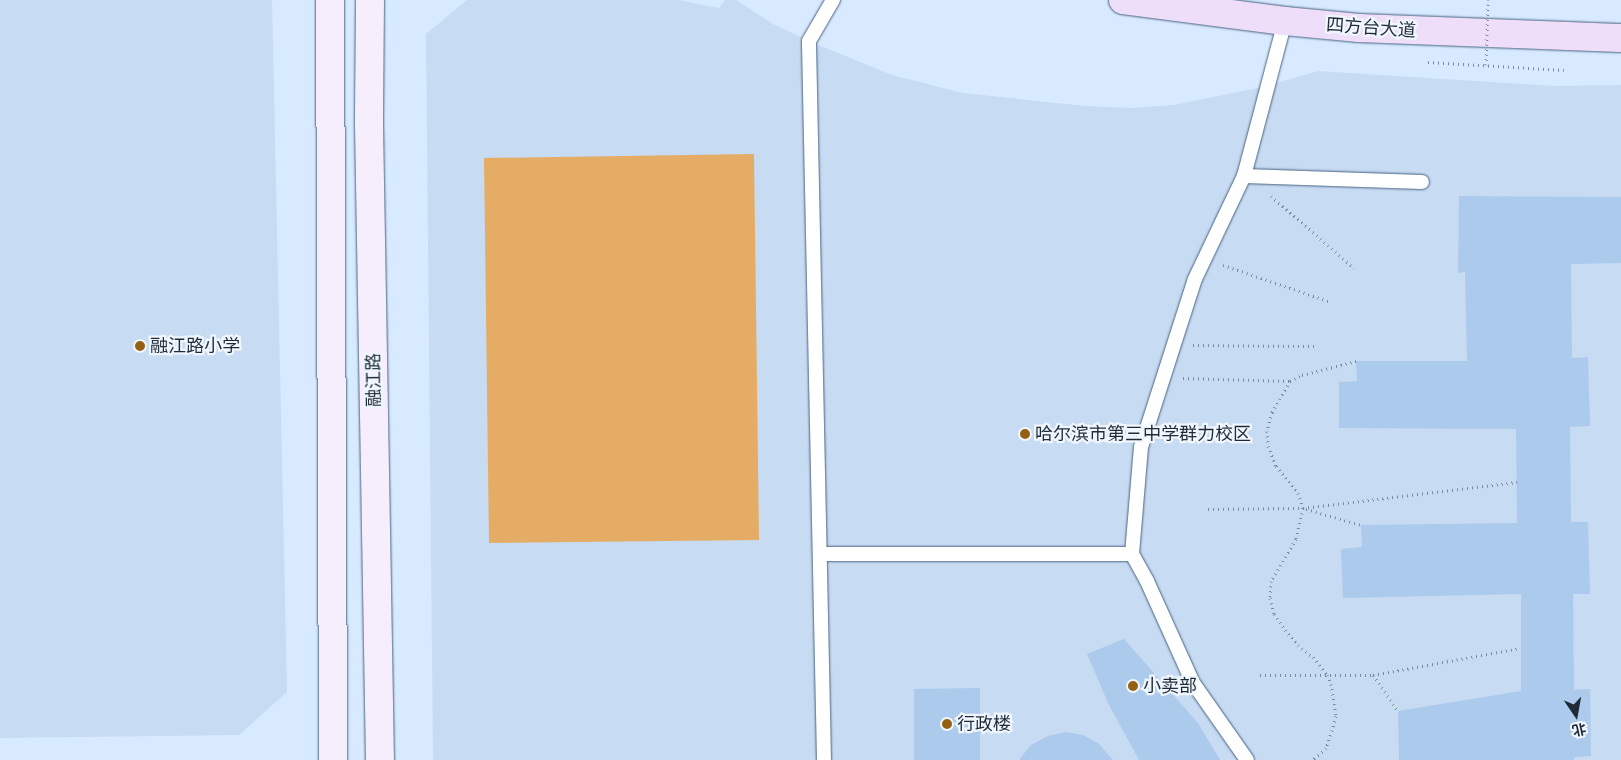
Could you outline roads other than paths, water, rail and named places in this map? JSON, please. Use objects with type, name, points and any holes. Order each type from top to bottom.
[{"type":"main road","points":[[330,0],[333,760]]},
{"type":"main road","name":"融江路","points":[[370,0],[369,125],[380,760]]},
{"type":"main road","name":"四方台大道","points":[[1123,0],[1285,21],[1412,30],[1621,38]]},
{"type":"lane","points":[[824,760],[809,41],[833,0]]},
{"type":"lane","points":[[1247,760],[1193,683],[1147,580],[1132,554],[1141,447],[1195,279],[1246,176],[1285,21]]},
{"type":"lane","points":[[1246,176],[1422,182]]},
{"type":"lane","points":[[820,554],[1132,554]]},
{"type":"place","name":"融江路小学","points":[[140,346]]},
{"type":"place","name":"哈尔滨市第三中学群力校区","points":[[1025,434]]},
{"type":"place","name":"小卖部","points":[[1133,686]]},
{"type":"place","name":"行政楼","points":[[947,724]]}]
